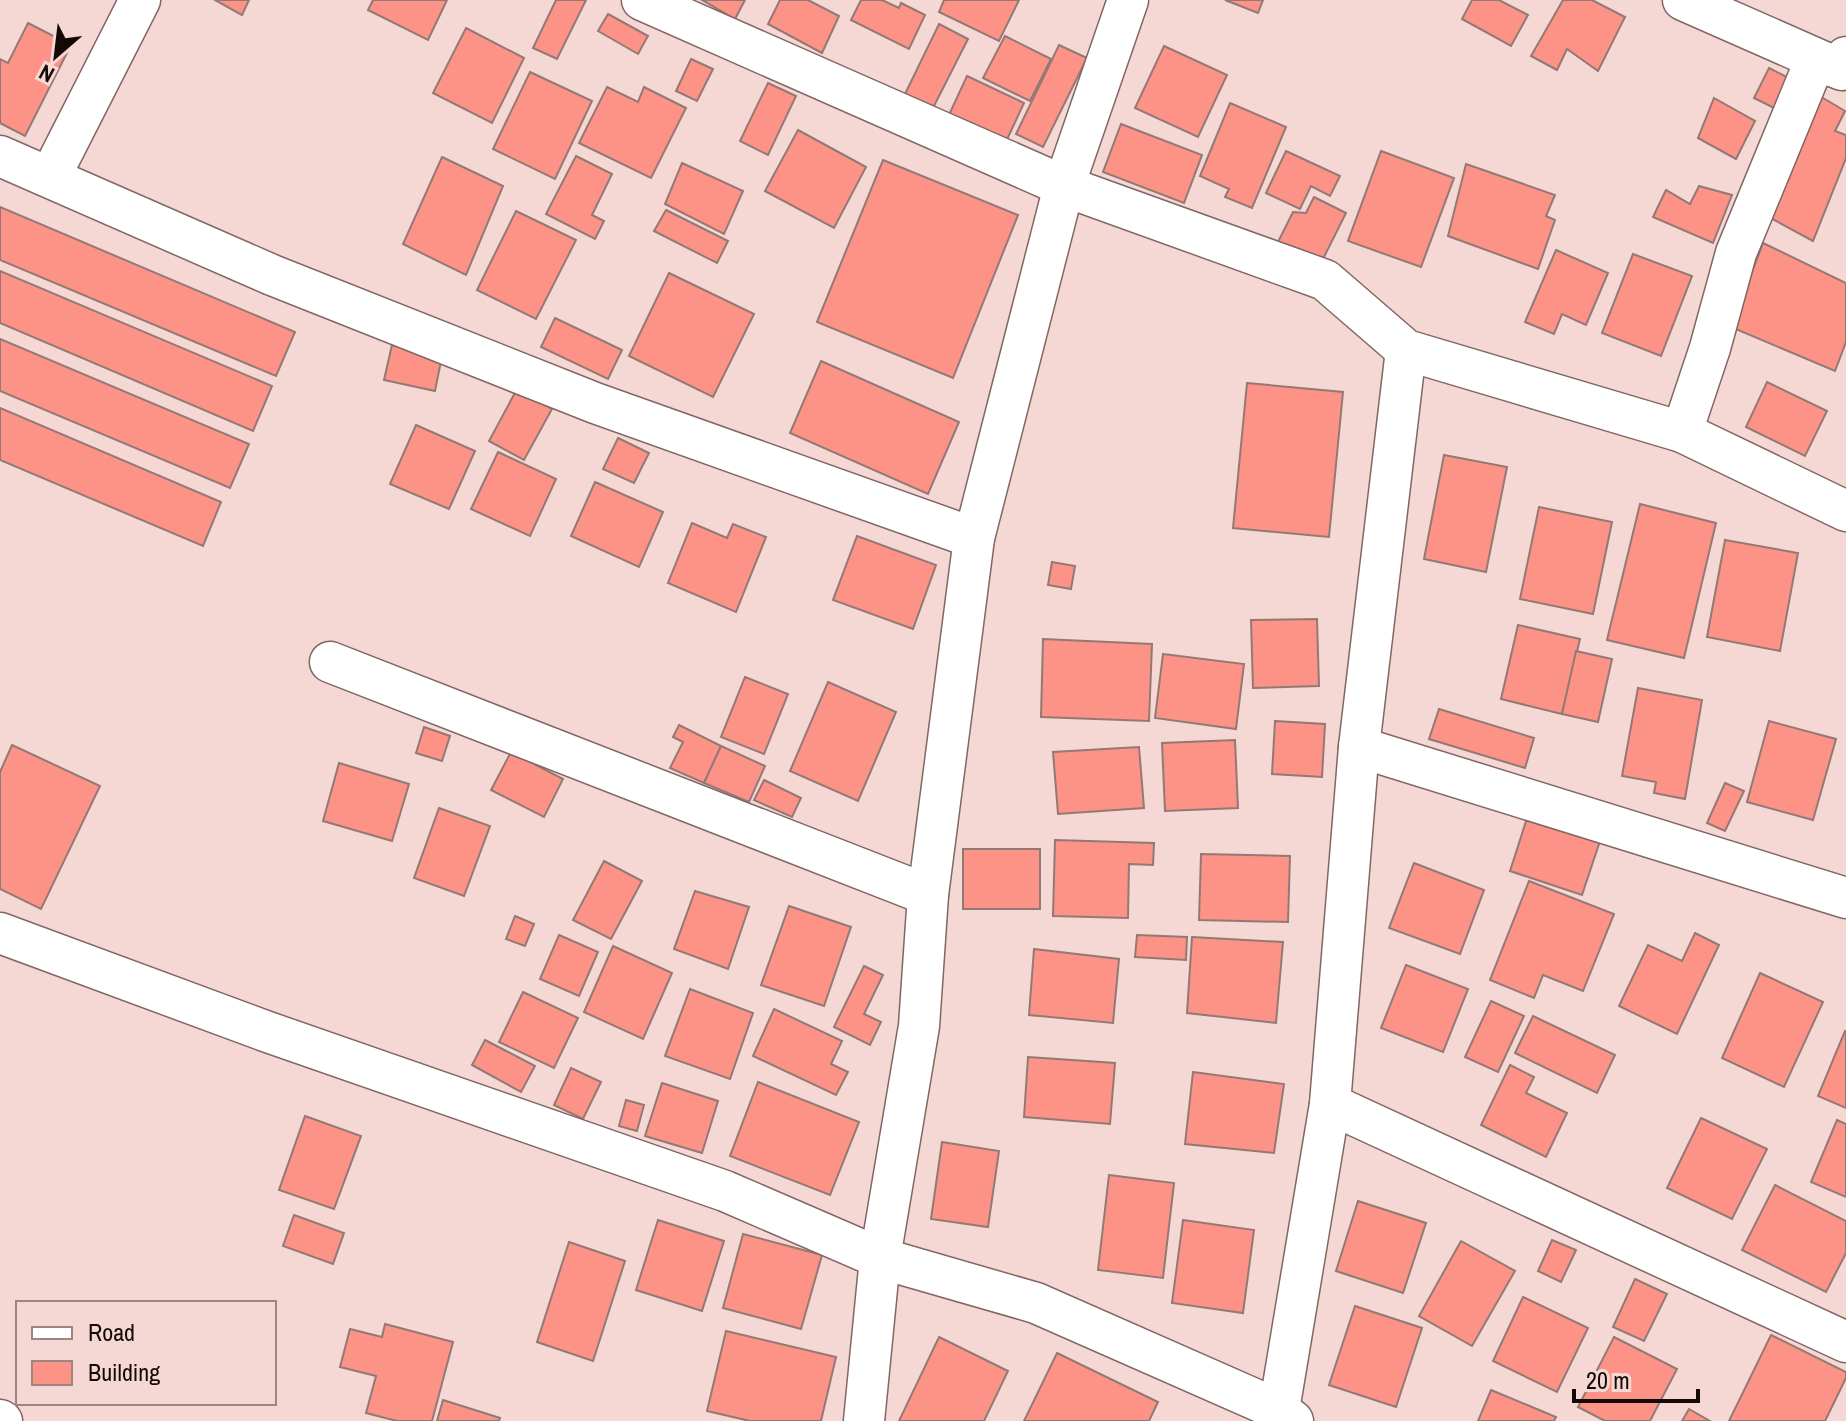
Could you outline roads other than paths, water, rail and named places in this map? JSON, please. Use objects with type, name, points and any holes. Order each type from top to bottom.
[{"type":"street","points":[[50,177],[140,0]]},
{"type":"street","points":[[642,0],[1064,186],[1325,280],[1406,350],[1682,432],[1846,511]]},
{"type":"street","points":[[864,1421],[880,1258],[919,1026],[928,895],[974,538],[1064,186],[1128,0]]},
{"type":"street","points":[[1683,0],[1844,66]]},
{"type":"street","points":[[1682,432],[1710,348],[1736,253],[1815,61],[1844,66]]},
{"type":"street","points":[[0,156],[272,275],[595,403],[974,538]]},
{"type":"street","points":[[0,933],[265,1031],[725,1191],[880,1258],[1036,1303],[1286,1416],[1330,1104],[1359,747],[1406,350]]},
{"type":"street","points":[[330,662],[928,895]]},
{"type":"street","points":[[1359,747],[1846,898]]},
{"type":"street","points":[[1330,1104],[1846,1342]]}]
